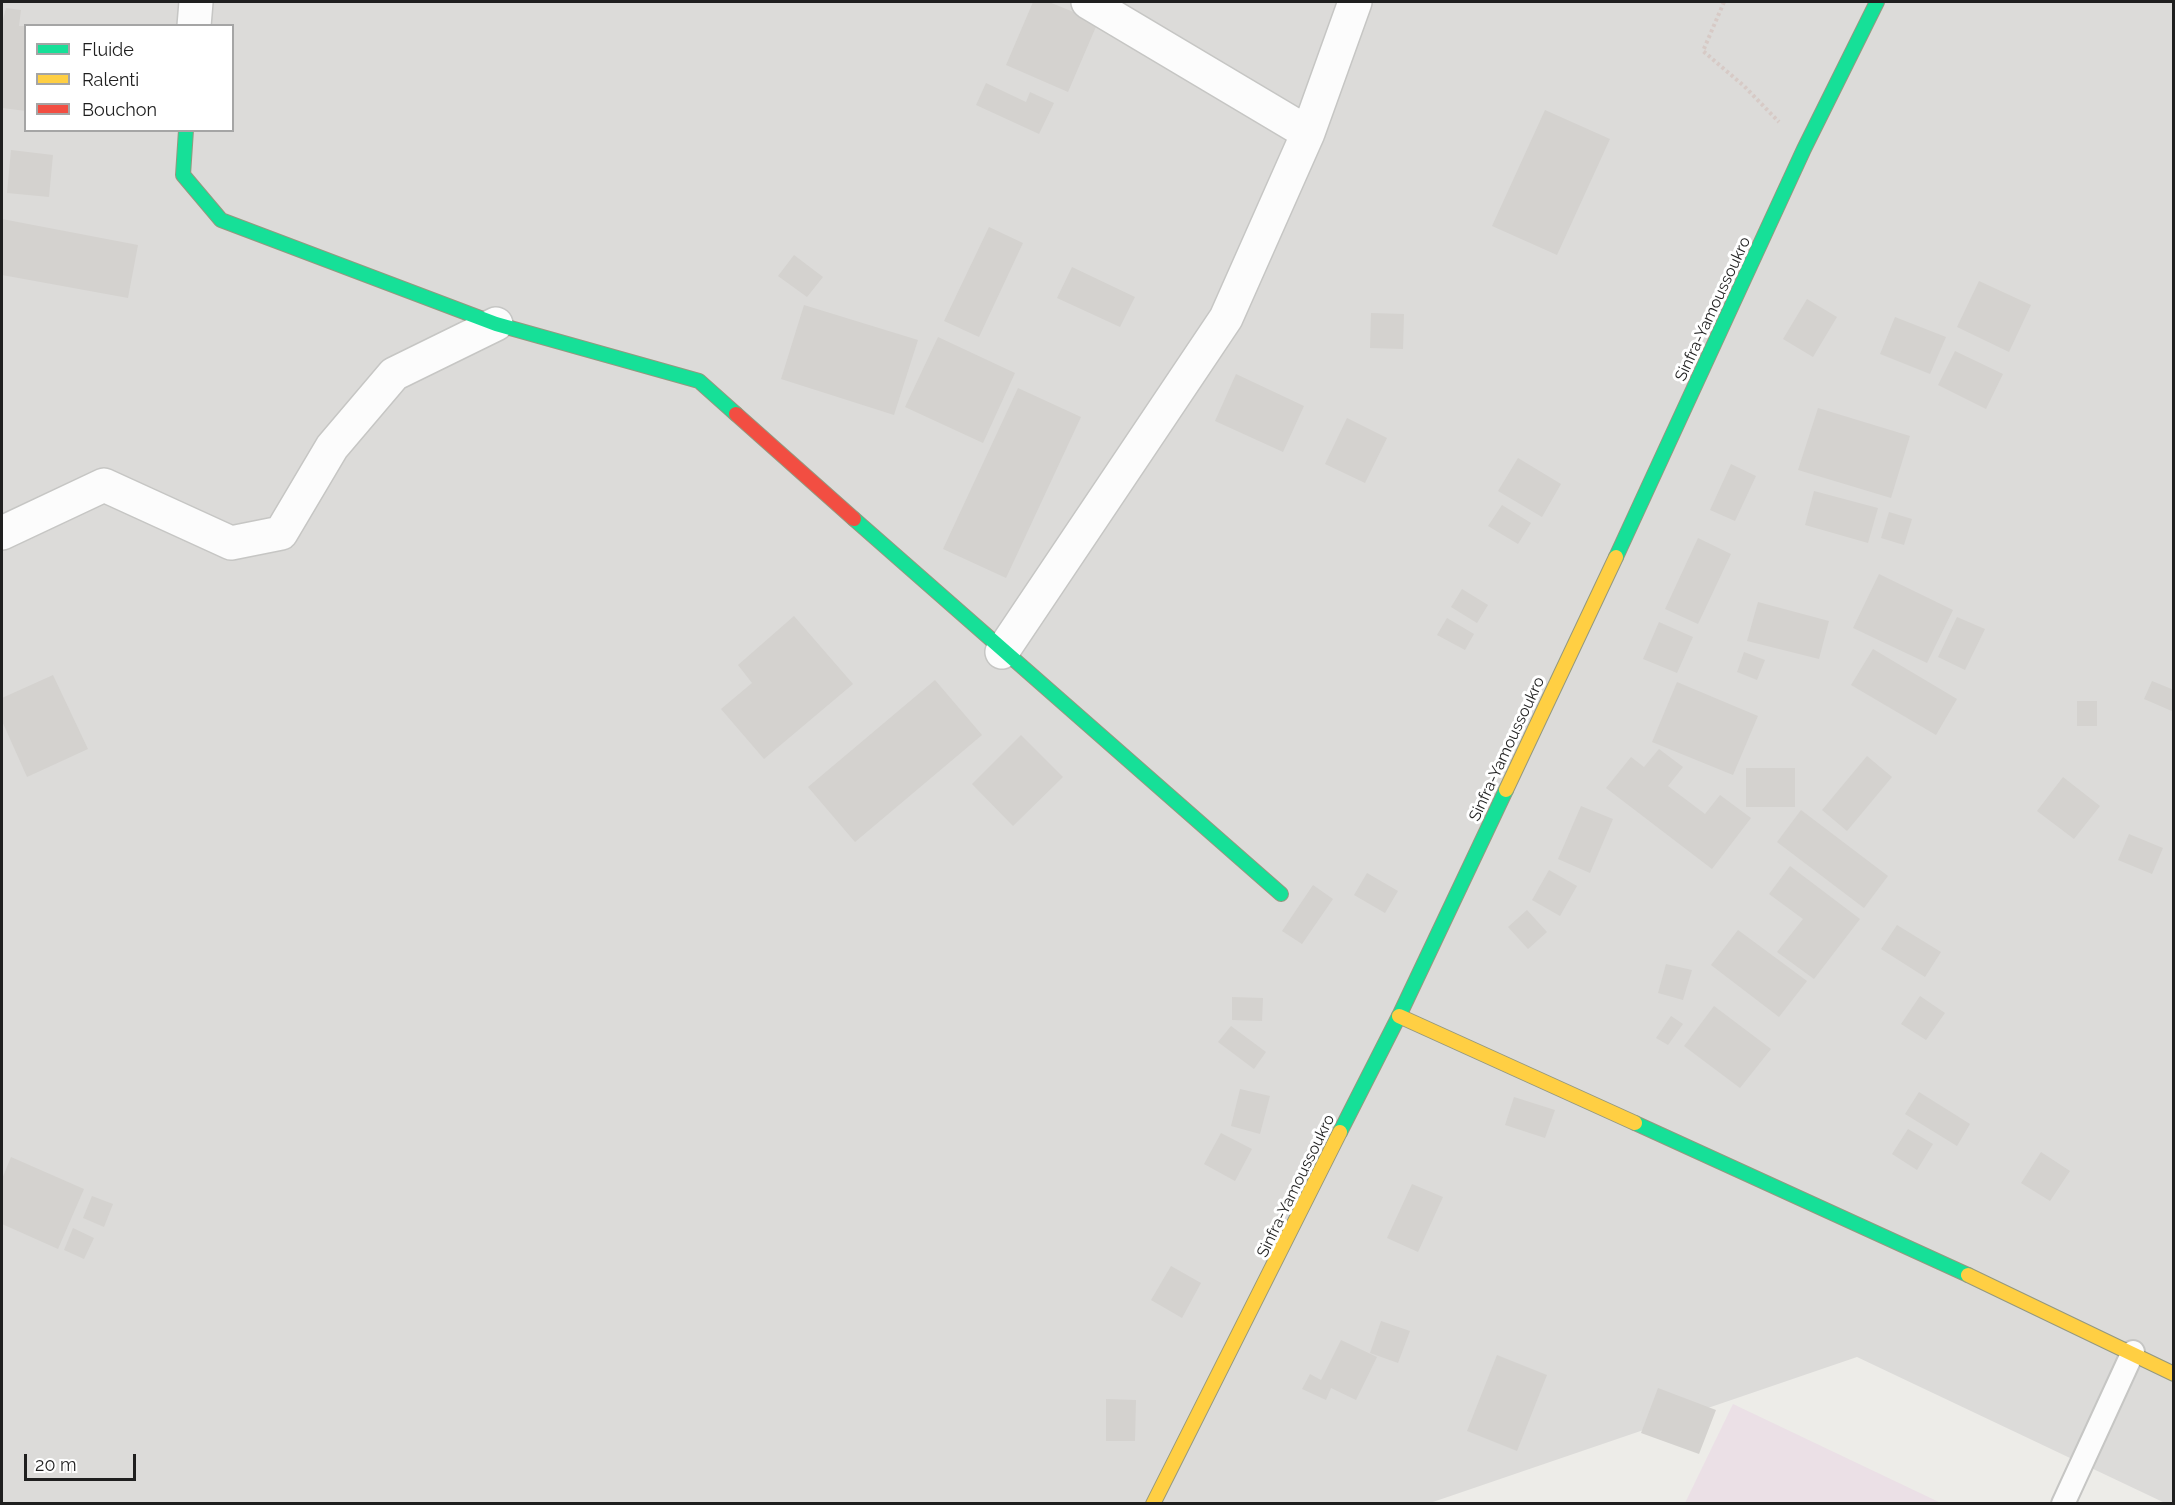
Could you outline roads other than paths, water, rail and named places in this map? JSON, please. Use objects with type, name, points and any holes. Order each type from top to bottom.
[{"type":"street","points":[[194,24],[196,2]]},
{"type":"street","points":[[1088,2],[1308,133]]},
{"type":"street","points":[[1002,652],[1226,318],[1308,133],[1355,2]]},
{"type":"street","name":"Sinfra-Yamoussoukro","points":[[1153,1503],[1399,1016],[1668,447],[1804,149],[1877,2]]},
{"type":"street","points":[[186,132],[183,175],[221,220],[496,324],[699,381],[1002,652],[1281,894]]},
{"type":"street","points":[[2,533],[104,485],[231,543],[281,533],[332,447],[394,375],[496,324]]},
{"type":"street","points":[[1399,1016],[1891,1239],[2133,1352],[2174,1374]]},
{"type":"lane","points":[[2063,1503],[2133,1352]]}]
